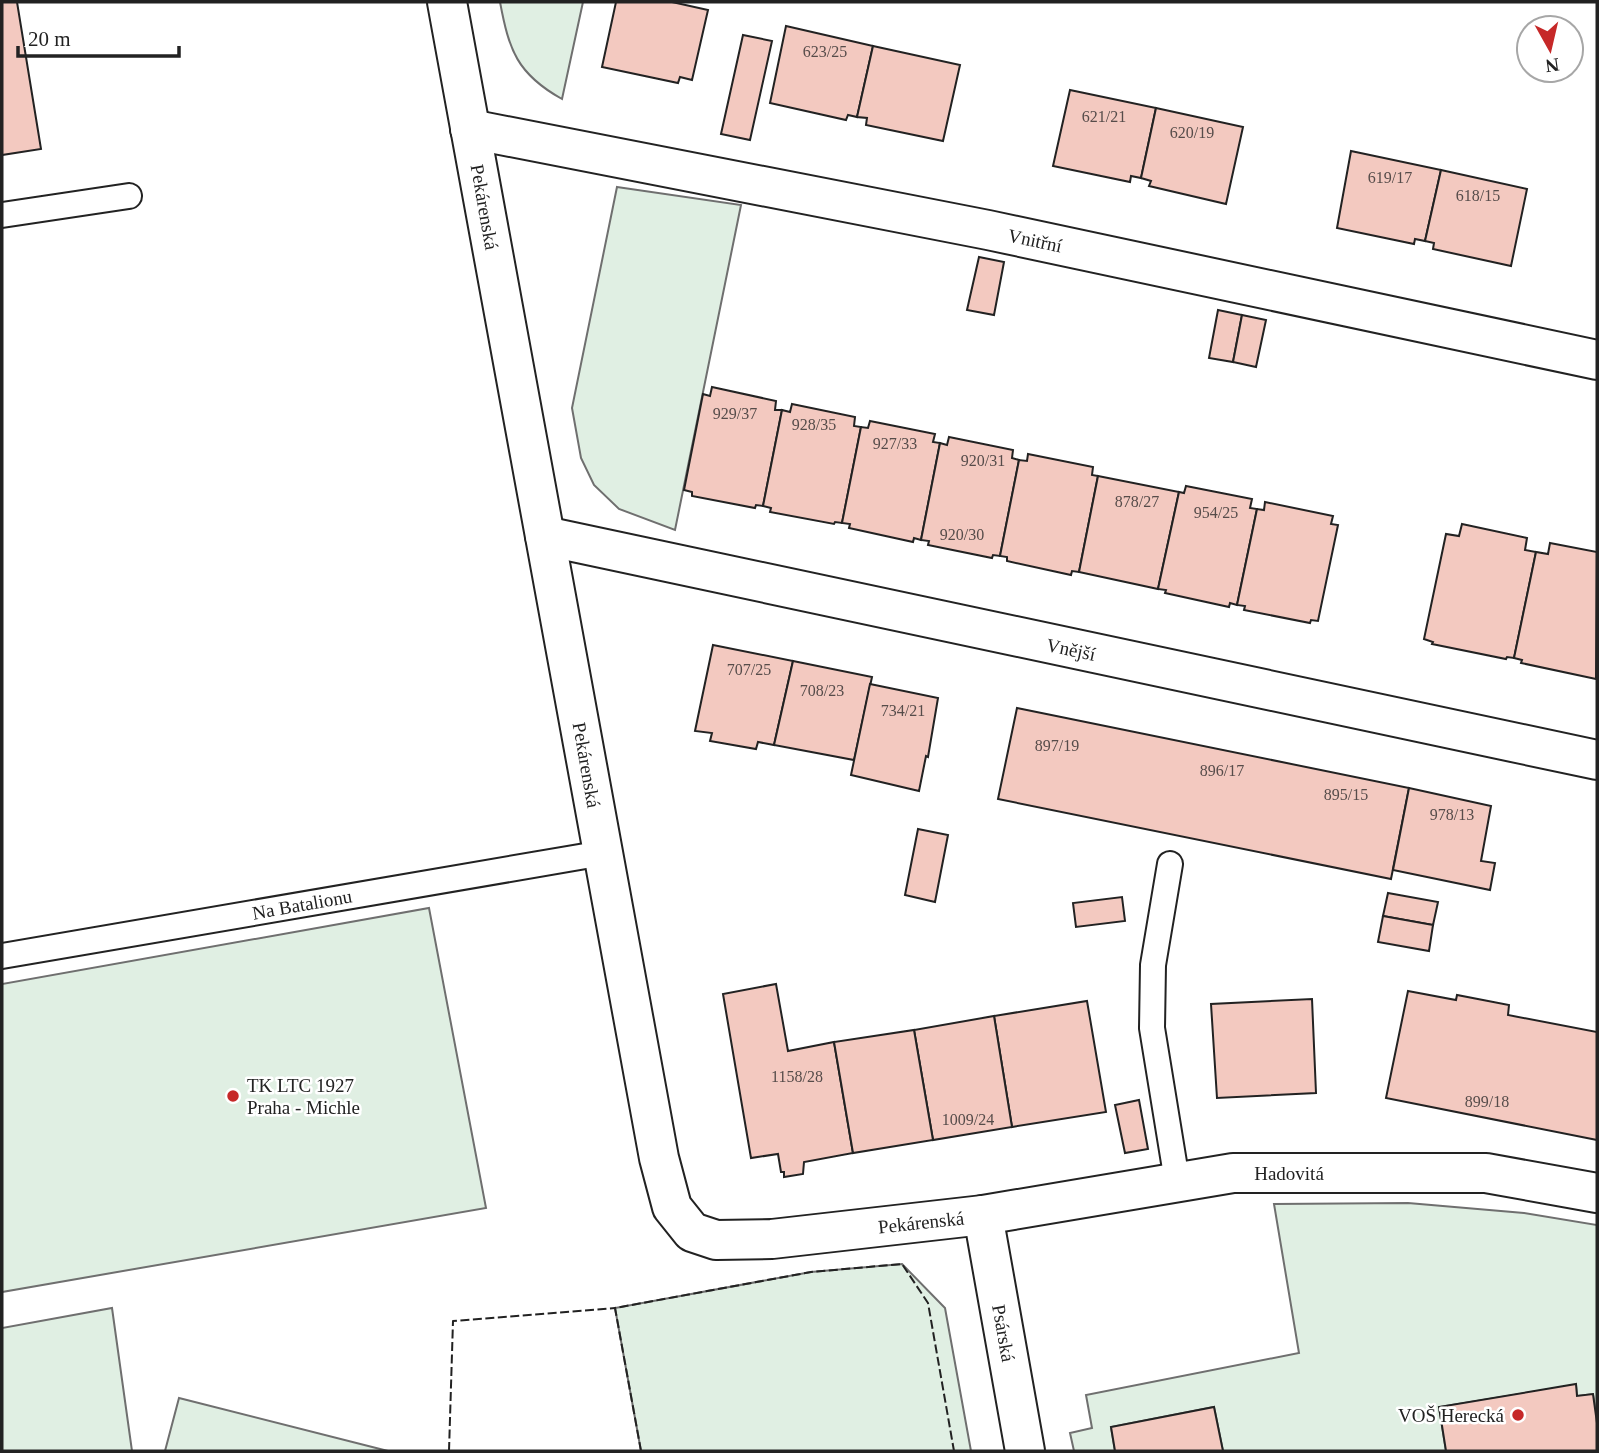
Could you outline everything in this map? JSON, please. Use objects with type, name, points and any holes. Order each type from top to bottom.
[{"type":"street","name":"Pekárenská","points":[[447,2],[659,1158],[672,1208],[692,1232],[716,1240],[772,1239],[983,1215]]},
{"type":"street","name":"Vnitřní","points":[[470,130],[988,230],[1597,360]]},
{"type":"street","name":"Vnější","points":[[545,536],[1597,760]]},
{"type":"street","name":"Hadovitá","points":[[983,1215],[1233,1173],[1486,1173],[1597,1193]]},
{"type":"street","name":"Psárská","points":[[983,1215],[1025,1451]]},
{"type":"lane","points":[[2,215],[129,196]]},
{"type":"lane","name":"Na Batalionu","points":[[2,956],[603,853]]},
{"type":"lane","points":[[1170,864],[1153,965],[1152,1028],[1177,1181]]},
{"type":"green space","points":[[500,2],[583,2],[562,99],[547,90],[525,70],[507,34]]},
{"type":"green space","points":[[617,187],[741,205],[675,530],[619,509],[594,485],[581,458],[572,408]]},
{"type":"green space","name":"TK LTC 1927 Praha - Michle","points":[[429,908],[486,1208],[2,1292],[2,984]]},
{"type":"green space","points":[[1408,1203],[1524,1213],[1597,1225],[1597,1423],[1593,1394],[1577,1396],[1576,1385],[1439,1407],[1446,1451],[1223,1451],[1214,1407],[1111,1427],[1115,1451],[1074,1451],[1070,1433],[1092,1428],[1086,1395],[1299,1353],[1274,1204]]},
{"type":"green space","points":[[902,1264],[945,1308],[971,1451],[641,1451],[615,1308],[811,1272]]},
{"type":"green space","points":[[112,1308],[132,1451],[2,1451],[2,1328]]},
{"type":"green space","points":[[179,1398],[388,1451],[165,1451]]},
{"type":"building","points":[[2,2],[17,2],[41,149],[2,155]]},
{"type":"building","points":[[616,2],[672,2],[708,10],[692,80],[680,77],[678,83],[602,67]]},
{"type":"building","points":[[786,26],[873,46],[857,117],[848,115],[846,120],[770,103]]},
{"type":"building","points":[[743,35],[772,41],[750,140],[721,134]]},
{"type":"building","points":[[873,46],[960,65],[943,141],[866,125],[867,118],[857,117]]},
{"type":"building","points":[[1070,90],[1156,108],[1141,178],[1131,176],[1130,182],[1053,166]]},
{"type":"building","points":[[1156,108],[1243,127],[1226,204],[1149,186],[1151,181],[1141,178]]},
{"type":"building","points":[[1351,151],[1441,170],[1425,241],[1415,239],[1414,244],[1337,228]]},
{"type":"building","points":[[1441,170],[1527,189],[1511,266],[1433,249],[1434,243],[1425,241]]},
{"type":"building","points":[[979,257],[1004,262],[994,315],[967,310]]},
{"type":"building","points":[[1218,310],[1242,315],[1233,362],[1209,358]]},
{"type":"building","points":[[1242,315],[1266,320],[1256,367],[1233,362]]},
{"type":"building","points":[[712,387],[776,401],[775,410],[782,410],[763,506],[756,505],[755,508],[692,496],[692,492],[684,490],[703,394],[710,396]]},
{"type":"building","points":[[792,404],[855,417],[854,426],[861,427],[842,523],[834,524],[770,512],[771,508],[763,506],[782,410],[790,412]]},
{"type":"building","points":[[870,421],[935,434],[933,442],[940,443],[921,540],[914,538],[913,542],[849,528],[850,524],[842,523],[861,427],[868,428]]},
{"type":"building","points":[[949,437],[1013,450],[1012,458],[1019,460],[1000,556],[993,555],[992,558],[928,545],[929,541],[921,540],[940,443],[947,445]]},
{"type":"building","points":[[1028,454],[1093,467],[1092,475],[1098,476],[1079,572],[1072,571],[1071,575],[1007,561],[1007,557],[1000,556],[1019,460],[1027,461]]},
{"type":"building","points":[[1098,476],[1179,492],[1158,589],[1079,572]]},
{"type":"building","points":[[1186,486],[1252,499],[1250,508],[1257,509],[1237,605],[1230,603],[1229,607],[1165,593],[1166,590],[1158,589],[1179,492],[1184,493]]},
{"type":"building","points":[[1265,502],[1333,516],[1331,524],[1338,525],[1318,621],[1311,620],[1310,623],[1244,610],[1245,606],[1237,605],[1257,509],[1264,510]]},
{"type":"building","points":[[1462,524],[1527,538],[1525,550],[1536,552],[1514,658],[1506,659],[1432,644],[1433,642],[1424,639],[1446,534],[1459,536]]},
{"type":"building","points":[[1550,543],[1597,552],[1596,679],[1521,663],[1522,660],[1514,658],[1536,552],[1548,554]]},
{"type":"building","points":[[713,645],[793,661],[774,745],[758,742],[756,749],[710,741],[712,733],[695,731]]},
{"type":"building","points":[[793,661],[872,677],[854,760],[774,745]]},
{"type":"building","points":[[870,684],[938,698],[919,791],[851,775]]},
{"type":"building","points":[[1017,708],[1409,788],[1391,879],[998,799]]},
{"type":"building","points":[[1409,788],[1491,806],[1481,861],[1495,863],[1490,890],[1393,870]]},
{"type":"building","points":[[918,829],[948,835],[935,902],[905,895]]},
{"type":"building","points":[[1388,893],[1438,902],[1433,925],[1383,916]]},
{"type":"building","points":[[1122,897],[1125,921],[1076,927],[1073,903]]},
{"type":"building","points":[[1383,916],[1433,925],[1429,951],[1378,942]]},
{"type":"building","points":[[776,984],[788,1051],[834,1042],[853,1153],[804,1162],[803,1174],[784,1177],[778,1154],[751,1158],[723,994]]},
{"type":"building","points":[[1408,991],[1456,1000],[1457,995],[1509,1005],[1508,1015],[1597,1032],[1597,1140],[1386,1098]]},
{"type":"building","points":[[1312,999],[1316,1093],[1217,1098],[1211,1004]]},
{"type":"building","points":[[1087,1001],[1106,1112],[1012,1127],[994,1016]]},
{"type":"building","points":[[994,1016],[1012,1127],[933,1140],[914,1030]]},
{"type":"building","points":[[914,1030],[933,1140],[853,1153],[834,1042]]},
{"type":"building","points":[[1139,1100],[1148,1149],[1125,1153],[1115,1105]]},
{"type":"building","name":"VOŠ Herecká","points":[[1576,1384],[1577,1396],[1593,1394],[1597,1451],[1446,1451],[1439,1407]]},
{"type":"building","points":[[1214,1407],[1223,1451],[1115,1451],[1111,1427]]},
{"type":"fence","points":[[641,1451],[615,1308],[811,1272],[902,1264],[928,1303],[954,1451]]},
{"type":"fence","points":[[449,1451],[453,1321],[615,1308]]},
{"type":"place","name":"TK LTC 1927 Praha - Michle","points":[[233,1096]]},
{"type":"place","name":"VOŠ Herecká","points":[[1518,1415]]}]
